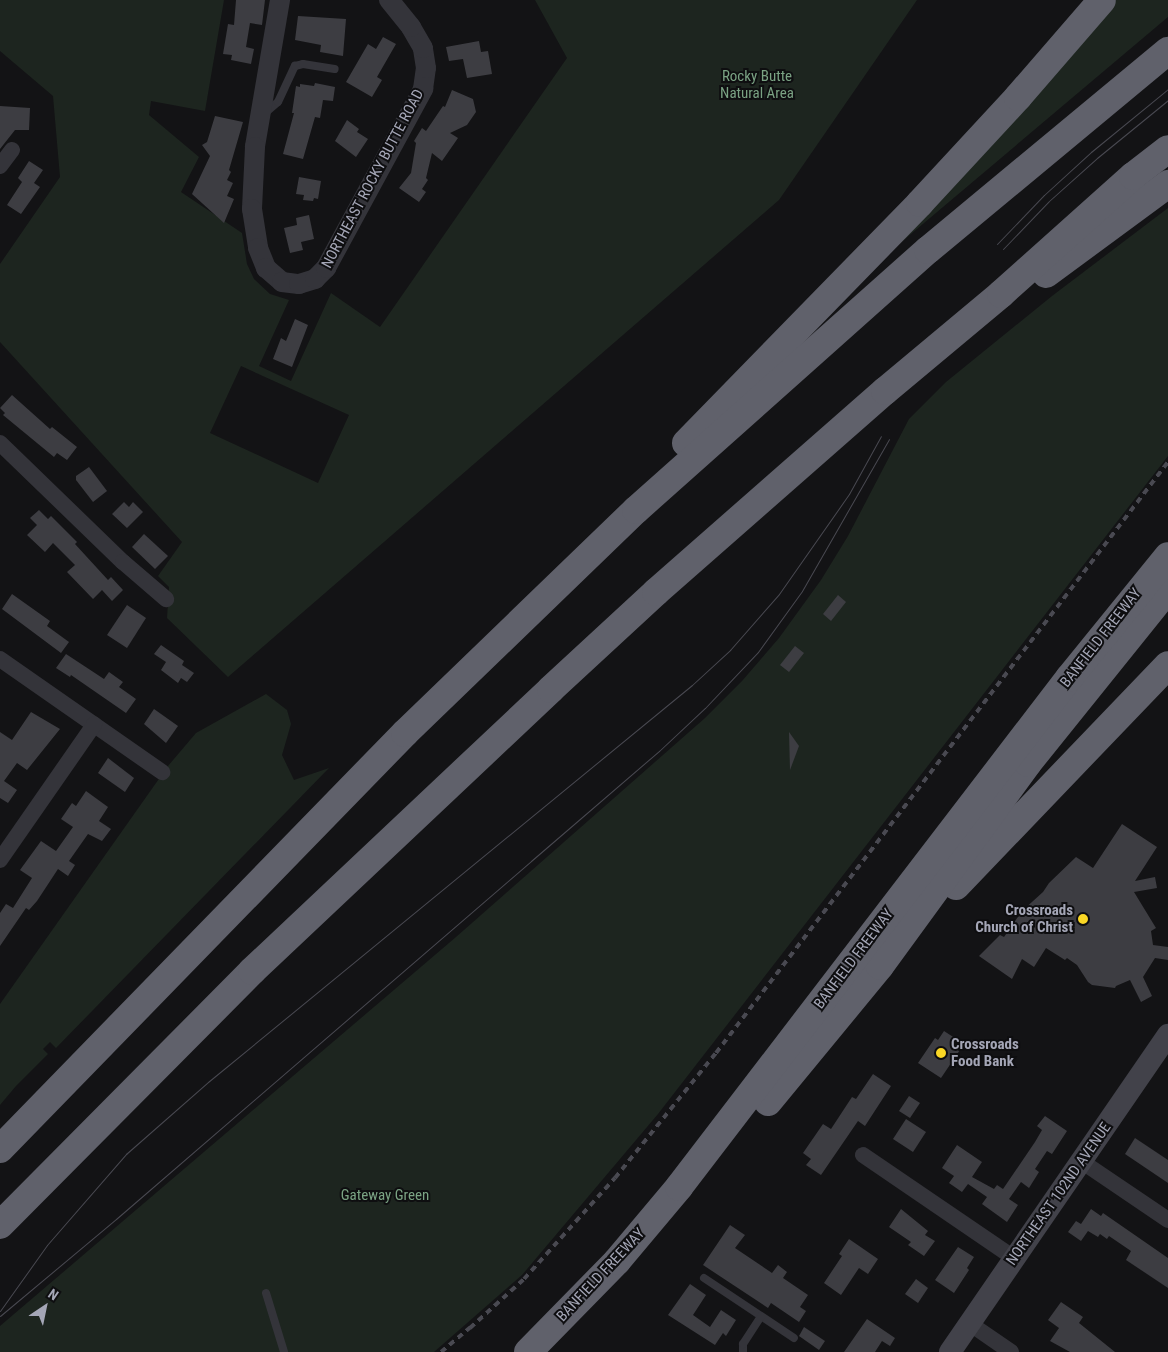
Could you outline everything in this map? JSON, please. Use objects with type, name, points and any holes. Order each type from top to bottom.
[{"type":"highway","points":[[636,510],[672,456],[927,196],[1018,97],[1102,0]]},
{"type":"highway","points":[[0,1149],[405,732],[636,510],[928,250],[1168,51]]},
{"type":"highway","points":[[0,1225],[252,971],[544,696],[756,504],[885,391],[1001,294],[1133,176],[1168,149]]},
{"type":"highway","points":[[1001,294],[1042,277],[1168,184]]},
{"type":"highway","name":"BANFIELD FREEWAY","points":[[528,1352],[617,1261],[679,1187],[1074,672],[1168,556]]},
{"type":"highway","name":"BANFIELD FREEWAY","points":[[555,1352],[599,1308],[663,1234],[880,966],[1028,763],[1168,589]]},
{"type":"highway","points":[[880,966],[1168,665]]},
{"type":"main road","name":"NORTHEAST 102ND AVENUE","points":[[950,1352],[1168,1035]]},
{"type":"street","name":"NORTHEAST ROCKY BUTTE ROAD","points":[[280,0],[255,147],[252,192],[255,231],[261,258],[271,274],[282,282],[299,284],[308,282],[322,273],[331,259],[364,194],[423,89],[426,68],[423,48],[414,32],[389,0]]},
{"type":"street","points":[[0,166],[12,150]]},
{"type":"street","points":[[0,443],[123,562],[166,599]]},
{"type":"street","points":[[0,659],[162,772]]},
{"type":"street","points":[[0,860],[94,724]]},
{"type":"street","points":[[863,1155],[1014,1258]]},
{"type":"street","points":[[1081,1161],[1168,1220]]},
{"type":"street","points":[[969,1323],[1011,1352]]},
{"type":"lane","points":[[261,117],[278,102],[295,66],[303,64],[335,68]]},
{"type":"lane","points":[[704,1278],[794,1338]]},
{"type":"lane","points":[[266,1294],[284,1352]]},
{"type":"lane","points":[[743,1352],[743,1344],[761,1316]]},
{"type":"green space","name":"Rocky Butte Natural Area","points":[[0,0],[224,0],[205,111],[151,101],[149,115],[199,157],[181,192],[242,233],[247,264],[254,279],[270,294],[289,300],[259,366],[291,381],[331,293],[380,327],[567,58],[535,0],[917,0],[779,200],[228,677],[167,618],[169,587],[158,576],[182,542],[0,342],[0,264],[60,177],[53,96],[0,51]],"holes":[[[241,366],[349,415],[318,483],[210,433]]]},
{"type":"green space","points":[[1116,0],[1168,0],[1168,17],[879,261],[993,143]]},
{"type":"green space","name":"Gateway Green","points":[[1168,208],[1168,456],[658,1114],[522,1275],[434,1352],[0,1352],[0,1326],[456,937],[705,718],[742,681],[779,638],[821,580],[848,536],[909,419],[946,382],[1052,296]]},
{"type":"green space","points":[[266,694],[287,710],[291,724],[282,755],[294,780],[329,768],[56,1048],[50,1042],[43,1049],[48,1054],[0,1105],[0,1004],[168,766],[196,733]]},
{"type":"building","points":[[236,0],[265,0],[262,25],[250,23],[246,47],[254,49],[251,64],[231,60],[232,55],[223,54],[228,24],[234,25]]},
{"type":"building","points":[[298,16],[346,19],[343,56],[320,52],[321,45],[295,40]]},
{"type":"building","points":[[383,37],[396,44],[377,77],[382,80],[372,97],[346,82],[368,44],[376,49]]},
{"type":"building","points":[[479,41],[481,52],[488,51],[492,74],[467,78],[463,59],[449,61],[446,47]]},
{"type":"building","points":[[315,83],[335,87],[333,101],[323,100],[320,118],[315,117],[303,159],[283,154],[294,113],[292,113],[296,86],[300,87],[300,84],[314,86]]},
{"type":"building","points":[[452,90],[473,99],[476,112],[467,125],[450,133],[458,138],[442,161],[432,153],[426,178],[428,180],[422,189],[426,192],[419,202],[399,188],[411,173],[416,143],[414,141],[422,128],[426,131],[443,106],[445,107]]},
{"type":"building","points":[[0,106],[30,108],[29,130],[15,130],[0,149]]},
{"type":"building","points":[[215,116],[243,122],[229,170],[231,172],[227,180],[233,183],[227,196],[234,199],[224,223],[192,194],[210,156],[202,145],[207,142]]},
{"type":"building","points":[[347,120],[359,129],[357,132],[368,139],[356,157],[335,141]]},
{"type":"building","points":[[29,161],[43,170],[34,183],[40,187],[21,214],[7,205],[22,182],[18,178]]},
{"type":"building","points":[[299,177],[321,181],[318,199],[314,198],[313,201],[303,200],[304,195],[296,194]]},
{"type":"building","points":[[309,215],[314,239],[301,242],[303,250],[290,253],[284,228],[297,225],[296,218]]},
{"type":"building","points":[[295,319],[308,325],[292,367],[273,359],[281,338],[286,341]]},
{"type":"building","points":[[12,395],[50,429],[52,427],[77,447],[67,460],[57,453],[54,457],[3,415],[5,413],[0,408]]},
{"type":"building","points":[[89,467],[107,491],[93,502],[76,480],[76,476]]},
{"type":"building","points":[[124,502],[129,507],[133,502],[143,512],[127,528],[112,514]]},
{"type":"building","points":[[39,510],[48,519],[51,516],[77,542],[75,544],[108,580],[111,577],[123,590],[112,601],[102,590],[93,599],[67,572],[75,565],[53,543],[45,552],[27,535],[37,525],[30,518]]},
{"type":"building","points":[[144,534],[168,556],[155,569],[132,547]]},
{"type":"building","points":[[12,594],[50,621],[47,626],[69,642],[61,653],[2,609]]},
{"type":"building","points":[[838,595],[846,602],[831,621],[823,614]]},
{"type":"building","points":[[127,605],[146,618],[127,648],[107,635]]},
{"type":"building","points":[[161,645],[184,661],[182,665],[194,673],[187,682],[181,678],[178,683],[161,670],[166,662],[154,654]]},
{"type":"building","points":[[795,646],[804,653],[789,672],[780,665]]},
{"type":"building","points":[[66,654],[104,679],[109,672],[123,682],[119,687],[136,699],[126,713],[71,675],[70,677],[56,668]]},
{"type":"building","points":[[154,709],[178,726],[166,743],[144,724]]},
{"type":"building","points":[[31,712],[60,729],[27,770],[17,763],[4,781],[17,790],[8,803],[0,798],[0,732],[12,740]]},
{"type":"building","points":[[789,732],[799,746],[790,770]]},
{"type":"building","points":[[108,758],[134,778],[125,792],[98,773]]},
{"type":"building","points":[[86,791],[108,807],[99,821],[111,829],[102,841],[88,834],[69,861],[75,865],[68,876],[58,869],[37,901],[29,910],[26,908],[0,946],[0,913],[6,904],[13,908],[32,878],[20,870],[41,841],[56,851],[73,827],[61,819],[72,803],[76,806]]},
{"type":"building","name":"Crossroads Church of Christ","points":[[1122,824],[1157,847],[1135,881],[1155,877],[1157,888],[1134,892],[1156,928],[1151,931],[1153,945],[1168,947],[1168,960],[1155,958],[1143,977],[1152,996],[1141,1002],[1130,980],[1115,988],[1092,985],[1077,965],[1046,948],[1034,967],[1022,959],[1012,979],[979,956],[1000,935],[1004,937],[1022,911],[1076,857],[1093,868]]},
{"type":"building","name":"Crossroads Food Bank","points":[[944,1031],[964,1044],[941,1078],[918,1063],[935,1038],[938,1040]]},
{"type":"building","points":[[873,1074],[891,1086],[865,1126],[858,1121],[821,1175],[806,1165],[811,1159],[803,1153],[823,1124],[831,1129],[852,1097],[856,1099]]},
{"type":"building","points":[[909,1096],[920,1103],[910,1118],[899,1111]]},
{"type":"building","points":[[1045,1116],[1067,1131],[1052,1154],[1047,1151],[1035,1169],[1039,1172],[1029,1188],[1021,1182],[1009,1199],[1018,1205],[1007,1222],[982,1204],[987,1197],[968,1184],[962,1192],[949,1183],[954,1176],[942,1168],[957,1145],[982,1162],[972,1177],[994,1189],[997,1185],[1003,1189],[1042,1130],[1037,1126]]},
{"type":"building","points":[[906,1119],[926,1132],[913,1152],[893,1139]]},
{"type":"building","points":[[1135,1138],[1168,1160],[1168,1183],[1125,1154]]},
{"type":"building","points":[[901,1209],[928,1231],[925,1235],[935,1241],[924,1256],[908,1245],[911,1242],[889,1227]]},
{"type":"building","points":[[1091,1209],[1101,1216],[1103,1213],[1168,1258],[1168,1288],[1126,1260],[1131,1251],[1109,1236],[1107,1239],[1100,1234],[1098,1237],[1088,1231],[1081,1241],[1068,1232],[1076,1221],[1081,1224]]},
{"type":"building","points":[[730,1225],[745,1235],[735,1248],[772,1273],[778,1265],[787,1272],[783,1278],[808,1295],[800,1307],[806,1311],[799,1322],[771,1303],[768,1308],[703,1265]]},
{"type":"building","points":[[849,1239],[878,1259],[868,1274],[859,1268],[841,1295],[824,1283],[842,1256],[839,1254]]},
{"type":"building","points":[[958,1247],[974,1257],[967,1268],[969,1270],[954,1293],[935,1280]]},
{"type":"building","points":[[916,1279],[928,1288],[918,1303],[905,1294]]},
{"type":"building","points":[[690,1284],[706,1295],[693,1315],[710,1327],[721,1310],[736,1320],[726,1336],[723,1333],[715,1345],[668,1315]]},
{"type":"building","points":[[1061,1302],[1083,1317],[1079,1323],[1115,1352],[1070,1352],[1050,1341],[1059,1328],[1048,1320]]},
{"type":"building","points":[[867,1319],[895,1338],[890,1346],[882,1341],[875,1352],[844,1352]]},
{"type":"building","points":[[804,1327],[825,1341],[819,1350],[799,1336]]},
{"type":"tram line","points":[[997,244],[1044,195],[1091,152],[1168,89]]},
{"type":"tram line","points":[[1003,249],[1049,201],[1097,158],[1168,100]]},
{"type":"tram line","points":[[0,1311],[47,1245],[126,1154],[208,1082],[692,685],[730,650],[779,594],[849,494],[881,436]]},
{"type":"tram line","points":[[0,1316],[116,1219],[659,751],[705,708],[758,652],[802,591],[889,439]]},
{"type":"railway","points":[[441,1352],[524,1279],[615,1178],[716,1053],[1168,462]]},
{"type":"place","name":"Crossroads Church of Christ","points":[[1083,919]]},
{"type":"place","name":"Crossroads Food Bank","points":[[941,1053]]}]
